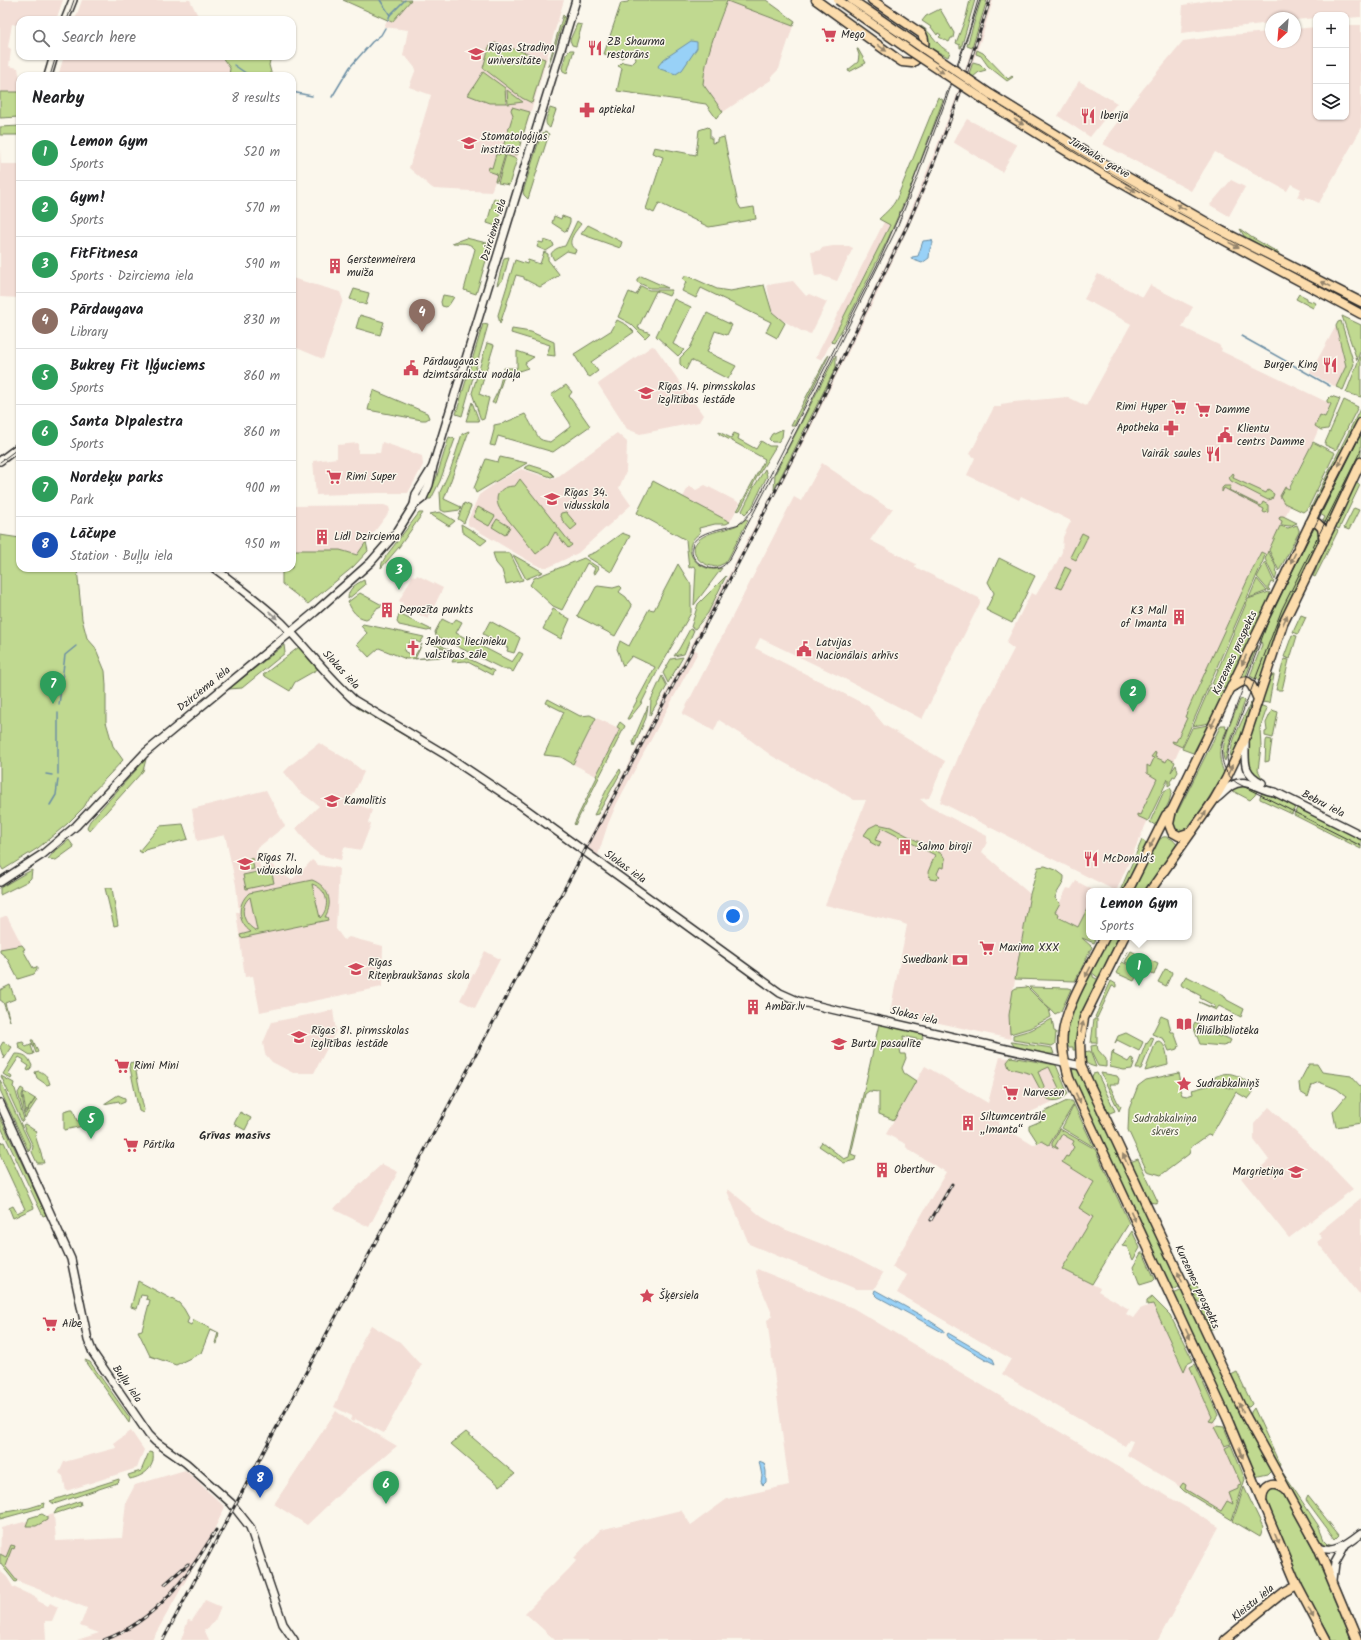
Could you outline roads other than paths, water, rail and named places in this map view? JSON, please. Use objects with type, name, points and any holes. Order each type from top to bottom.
[{"type":"main road","points":[[816,0],[902,62],[912,63],[924,48],[925,40],[922,34],[872,0]]},
{"type":"main road","name":"Jūrmalas gatve","points":[[838,0],[912,52],[988,98],[1222,231],[1361,302]]},
{"type":"main road","name":"Jūrmalas gatve","points":[[852,0],[988,98],[1069,153],[1136,192],[1361,314]]},
{"type":"main road","name":"Kurzemes prospekts","points":[[1130,888],[1166,815],[1172,810],[1310,523],[1361,422]]},
{"type":"main road","points":[[1152,888],[1214,800],[1245,739],[1283,624],[1361,462]]},
{"type":"main road","points":[[1310,523],[1313,522],[1320,525],[1322,528],[1324,541]]},
{"type":"main road","points":[[1231,688],[1243,682],[1250,683],[1258,698]]},
{"type":"main road","points":[[1172,810],[1169,824],[1172,832],[1179,836],[1191,832]]},
{"type":"main road","points":[[1104,940],[1067,1017],[1063,1033],[1063,1048],[1069,1078],[1227,1418],[1297,1585],[1326,1640]]},
{"type":"main road","name":"Kurzemes prospekts","points":[[1123,940],[1084,1018],[1080,1042],[1081,1066],[1244,1413],[1318,1547],[1333,1580],[1356,1639]]},
{"type":"main road","points":[[1262,1503],[1262,1494],[1270,1485],[1280,1486],[1287,1491]]},
{"type":"main road","name":"Kleistu iela","points":[[1225,1640],[1284,1592],[1297,1585]]},
{"type":"street","points":[[67,16],[73,0]]},
{"type":"street","name":"Dzirciema iela","points":[[0,882],[43,854],[66,835],[95,807],[145,752],[291,632],[371,562],[397,532],[414,505],[416,494],[433,466],[576,0]]},
{"type":"street","points":[[49,72],[53,60]]},
{"type":"street","points":[[0,461],[16,449]]},
{"type":"street","name":"Slokas iela","points":[[219,572],[265,607],[291,632],[341,689],[354,700],[378,716],[446,755],[519,804],[780,993],[798,1001],[1081,1066]]},
{"type":"street","name":"Bebru iela","points":[[1245,739],[1245,762],[1248,772],[1255,780],[1271,788],[1275,792],[1361,835]]},
{"type":"street","name":"Bebru iela","points":[[1214,800],[1221,796],[1230,786],[1241,782],[1252,783],[1269,792],[1275,792]]},
{"type":"street","name":"Buļļu iela","points":[[0,1103],[71,1259],[88,1340],[93,1353],[149,1435],[156,1442],[186,1463],[228,1500],[250,1527],[283,1624],[294,1640]]},
{"type":"street","points":[[1318,1547],[1333,1550],[1345,1545],[1361,1533]]},
{"type":"street","points":[[1333,1580],[1335,1563],[1345,1545]]},
{"type":"water","points":[[691,41],[697,42],[697,48],[682,70],[676,74],[660,69],[658,66],[664,59]]},
{"type":"water","points":[[932,240],[933,243],[930,249],[929,258],[922,263],[911,259],[912,257],[918,256],[923,241]]},
{"type":"water","points":[[875,1290],[924,1317],[944,1330],[944,1333],[878,1297],[874,1293]]},
{"type":"water","points":[[948,1333],[993,1359],[995,1364],[949,1338],[947,1335]]},
{"type":"water","points":[[759,1461],[764,1463],[766,1471],[766,1482],[763,1485],[761,1482],[762,1476]]},
{"type":"waterway","points":[[380,0],[390,15]]},
{"type":"waterway","points":[[388,20],[390,15],[405,0]]},
{"type":"waterway","points":[[332,97],[350,67],[372,42],[381,35],[385,28]]},
{"type":"waterway","points":[[234,65],[244,72]]},
{"type":"waterway","points":[[296,93],[312,96]]},
{"type":"waterway","points":[[1241,336],[1330,386]]},
{"type":"waterway","points":[[59,705],[65,655],[76,646]]},
{"type":"waterway","points":[[58,713],[58,774]]},
{"type":"waterway","points":[[46,774],[52,775]]},
{"type":"waterway","points":[[50,805],[56,795],[58,779]]},
{"type":"tram line","points":[[68,16],[74,0]]},
{"type":"tram line","points":[[843,0],[990,99],[1103,170],[1195,222],[1361,308]]},
{"type":"tram line","points":[[978,0],[970,28],[945,98],[906,200],[878,263],[752,511],[739,524],[702,535],[696,539],[693,544],[692,553],[696,561],[702,565],[713,569],[720,568],[729,560],[798,428],[895,232],[916,181],[946,100],[980,0]]},
{"type":"tram line","points":[[51,72],[55,60]]},
{"type":"tram line","points":[[1361,434],[1271,614],[1222,744],[1222,761],[1226,771],[1237,783],[1361,846]]},
{"type":"tram line","points":[[0,462],[16,450]]},
{"type":"tram line","points":[[1229,768],[1227,758],[1229,748],[1282,609],[1361,450]]},
{"type":"railway","points":[[163,1640],[731,577],[808,428],[908,224],[931,170],[957,102],[990,0]]},
{"type":"railway","points":[[931,1220],[952,1184]]},
{"type":"railway","points":[[104,1640],[123,1632],[155,1609],[182,1580],[216,1530]]},
{"type":"railway","points":[[165,1584],[188,1564]]},
{"type":"place","name":"Mego","points":[[829,35]]},
{"type":"place","name":"ZB Shaurma restorāns","points":[[595,48]]},
{"type":"place","name":"Rīgas Stradiņa universitāte","points":[[476,54]]},
{"type":"place","name":"aptieka1","points":[[587,110]]},
{"type":"place","name":"Iberija","points":[[1088,116]]},
{"type":"place","name":"Stomatoloģijas institūts","points":[[469,143]]},
{"type":"place","name":"Gerstenmeirera muiža","points":[[335,266]]},
{"type":"place","name":"Pārdaugava","points":[[422,332]]},
{"type":"place","name":"Burger King","points":[[1330,365]]},
{"type":"place","name":"Pārdaugavas dzimtsarakstu nodaļa","points":[[411,368]]},
{"type":"place","name":"Rīgas 14. pirmsskolas izglītības iestāde","points":[[646,393]]},
{"type":"place","name":"Rimi Hyper","points":[[1179,407]]},
{"type":"place","name":"Damme","points":[[1203,410]]},
{"type":"place","name":"Apotheka","points":[[1171,428]]},
{"type":"place","name":"Klientu centrs Damme","points":[[1225,435]]},
{"type":"place","name":"Vairāk saules","points":[[1213,454]]},
{"type":"place","name":"Rimi Super","points":[[334,477]]},
{"type":"place","name":"Rīgas 34. vidusskola","points":[[552,499]]},
{"type":"place","name":"Lidl Dzirciema","points":[[322,537]]},
{"type":"place","name":"FitFitnesa","points":[[399,590]]},
{"type":"place","name":"Depozīta punkts","points":[[387,610]]},
{"type":"place","name":"K3 Mall of Imanta","points":[[1179,617]]},
{"type":"place","name":"Jehovas liecinieku valstības zāle","points":[[413,648]]},
{"type":"place","name":"Latvijas Nacionālais arhīvs","points":[[804,649]]},
{"type":"place","name":"Nordeķu parks","points":[[53,704]]},
{"type":"place","name":"Gym!","points":[[1133,712]]},
{"type":"place","name":"Kamolītis","points":[[332,801]]},
{"type":"place","name":"Salmo biroji","points":[[905,847]]},
{"type":"place","name":"McDonald's","points":[[1091,859]]},
{"type":"place","name":"Rīgas 71. vidusskola","points":[[245,864]]},
{"type":"place","name":"Maxima XXX","points":[[987,948]]},
{"type":"place","name":"Swedbank","points":[[960,960]]},
{"type":"place","name":"Rīgas Riteņbraukšanas skola","points":[[356,969]]},
{"type":"place","name":"Lemon Gym","points":[[1139,986]]},
{"type":"place","name":"Ambar.lv","points":[[753,1007]]},
{"type":"place","name":"Imantas filiālbibliotēka","points":[[1184,1024]]},
{"type":"place","name":"Rīgas 81. pirmsskolas izglītības iestāde","points":[[299,1037]]},
{"type":"place","name":"Burtu pasaulīte","points":[[839,1044]]},
{"type":"place","name":"Rimi Mini","points":[[122,1066]]},
{"type":"place","name":"Sudrabkalniņš","points":[[1184,1084]]},
{"type":"place","name":"Narvesen","points":[[1011,1093]]},
{"type":"place","name":"Siltumcentrāle „Imanta“","points":[[968,1123]]},
{"type":"place","name":"Bukrey Fit Iļģuciems","points":[[91,1139]]},
{"type":"place","name":"Pārtika","points":[[131,1145]]},
{"type":"place","name":"Oberthur","points":[[882,1170]]},
{"type":"place","name":"Margrietiņa","points":[[1296,1172]]},
{"type":"place","name":"Šķērsiela","points":[[647,1296]]},
{"type":"place","name":"Aibe","points":[[50,1324]]},
{"type":"place","name":"Lāčupe","points":[[260,1498]]},
{"type":"place","name":"Santa DIpalestra","points":[[386,1504]]},
{"type":"district","name":"Grīvas masīvs","points":[[235,1135]]},
{"type":"park label","name":"Sudrabkalniņa skvērs","points":[[1165,1125]]}]
